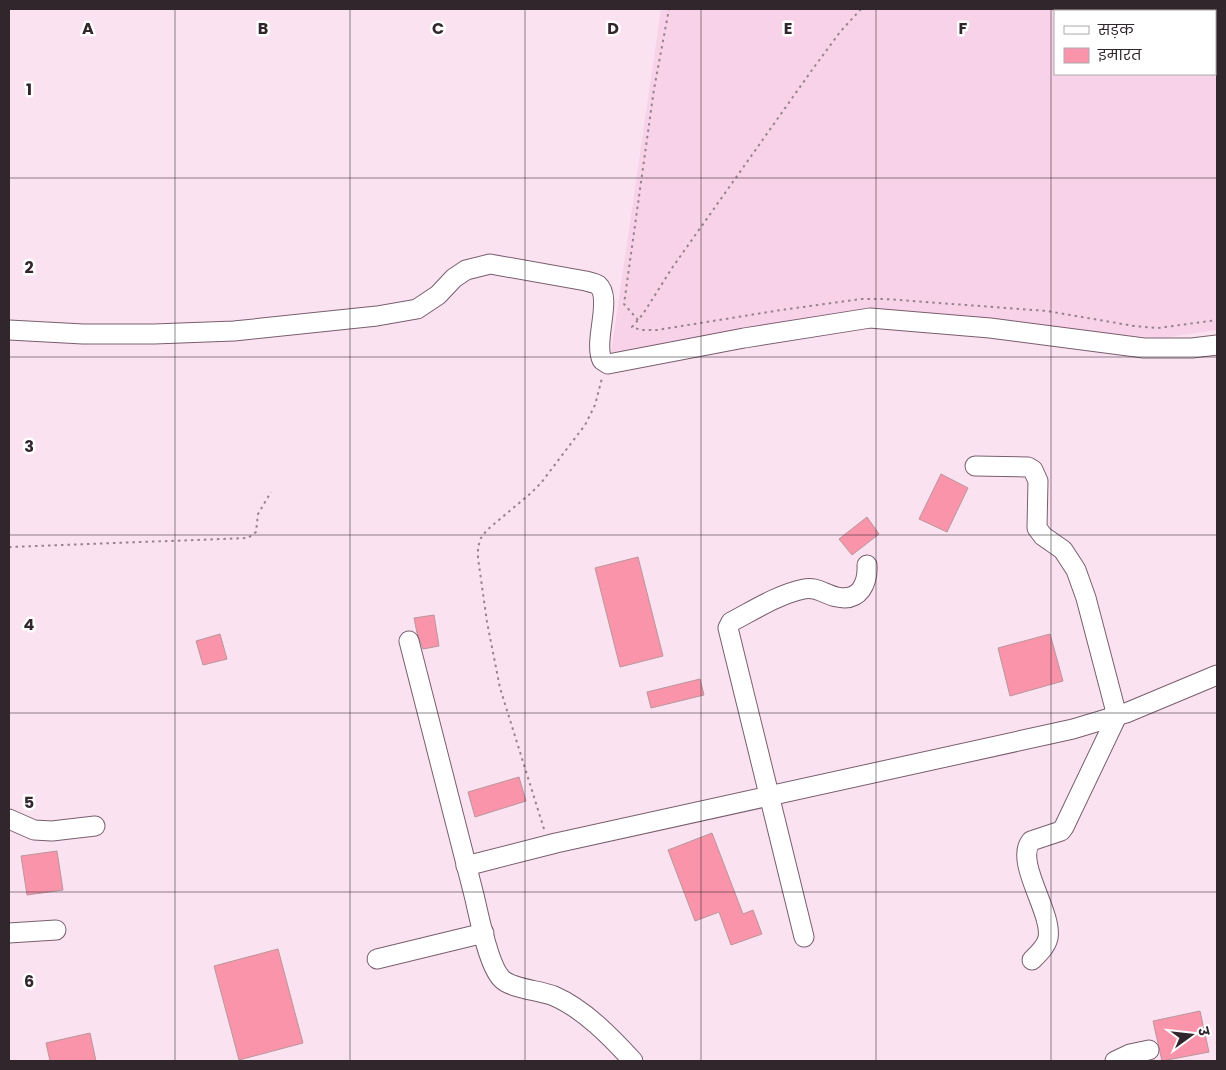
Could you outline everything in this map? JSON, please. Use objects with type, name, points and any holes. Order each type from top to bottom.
[{"type":"street","points":[[9,330],[83,334],[234,331],[410,312],[424,306],[438,295],[454,278],[466,270],[490,264],[586,281],[598,285],[602,291],[604,303],[598,347],[605,364],[870,318],[990,328],[1144,348],[1192,348],[1217,345]]},
{"type":"street","points":[[976,466],[1028,467],[1036,473],[1038,481],[1037,528],[1043,536],[1063,550],[1076,570],[1086,598],[1117,716],[1064,827],[1057,832],[1034,839],[1028,846],[1029,868],[1048,930],[1046,944],[1032,960]]},
{"type":"street","points":[[804,937],[730,637],[729,625],[731,622],[802,589],[816,589],[840,598],[852,596],[860,592],[866,584],[868,564]]},
{"type":"street","points":[[410,641],[493,966],[501,979],[509,984],[544,992],[567,1002],[598,1027],[633,1061]]},
{"type":"street","points":[[466,866],[549,845],[1073,730],[1117,716],[1217,675]]},
{"type":"street","points":[[9,819],[34,830],[52,831],[95,826]]},
{"type":"street","points":[[9,934],[56,930]]},
{"type":"street","points":[[377,958],[484,933]]},
{"type":"street","points":[[1115,1061],[1130,1054],[1149,1050]]},
{"type":"path","points":[[638,320],[624,304],[654,89],[669,9]]},
{"type":"path","points":[[632,327],[812,70],[840,32],[861,9]]},
{"type":"path","points":[[549,845],[500,688],[487,622],[478,546],[487,530],[541,483],[585,425],[595,405],[605,364]]},
{"type":"path","points":[[9,547],[248,538],[256,532],[258,514],[271,492]]},
{"type":"shaded area","points":[[661,9],[1217,9],[1217,330],[1162,338],[869,314],[611,353]]},
{"type":"building","points":[[941,474],[968,488],[947,532],[919,519]]},
{"type":"building","points":[[867,517],[879,534],[852,555],[839,539]]},
{"type":"building","points":[[638,557],[663,656],[620,667],[595,568]]},
{"type":"building","points":[[434,615],[439,646],[423,649],[414,618]]},
{"type":"building","points":[[220,634],[227,659],[203,665],[196,641]]},
{"type":"building","points":[[1050,634],[1063,681],[1010,696],[998,648]]},
{"type":"building","points":[[700,679],[704,695],[651,708],[647,692]]},
{"type":"building","points":[[519,777],[526,801],[475,817],[468,792]]},
{"type":"building","points":[[712,833],[743,914],[753,910],[762,934],[731,945],[719,912],[695,921],[668,850]]},
{"type":"building","points":[[57,851],[63,890],[27,895],[21,856]]},
{"type":"building","points":[[278,949],[303,1043],[239,1060],[214,966]]},
{"type":"building","points":[[1200,1011],[1209,1052],[1162,1061],[1153,1021]]},
{"type":"building","points":[[90,1033],[96,1061],[50,1061],[46,1043]]}]
